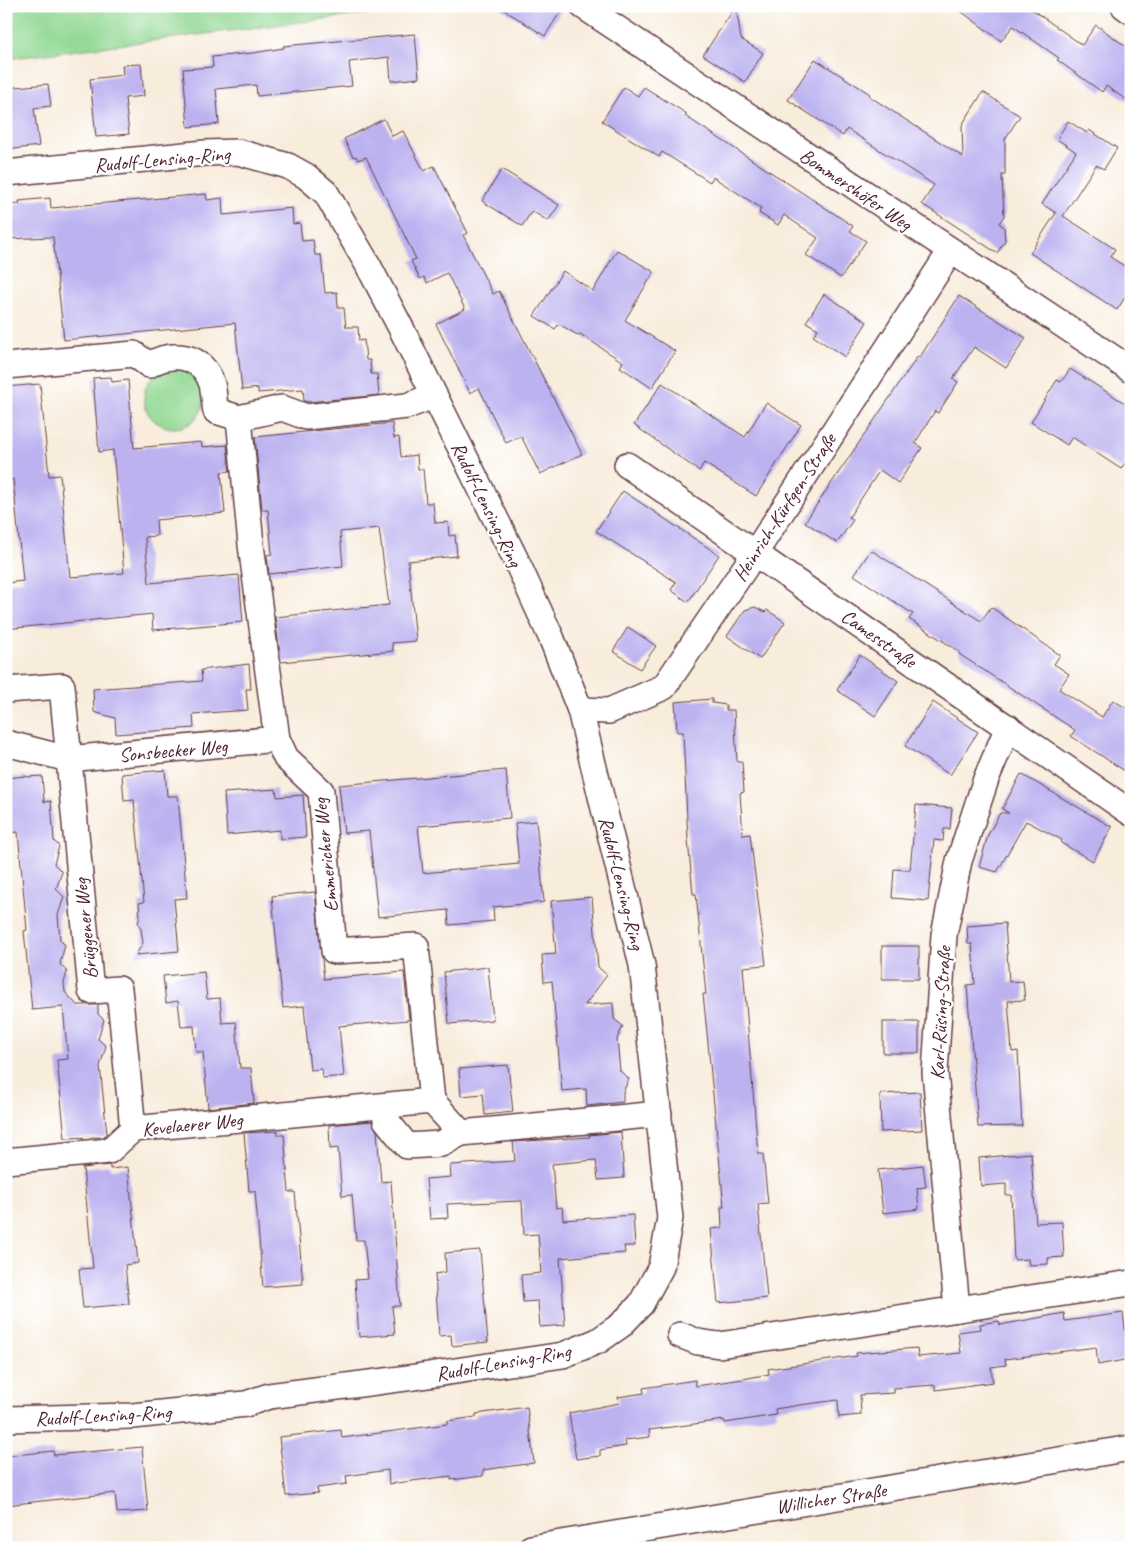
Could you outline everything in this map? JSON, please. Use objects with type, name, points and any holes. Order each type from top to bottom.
[{"type":"street","name":"Bommershöfer Weg","points":[[583,6],[611,14],[950,252],[1131,370]]},
{"type":"street","points":[[1124,6],[1131,10]]},
{"type":"street","name":"Rudolf-Lensing-Ring","points":[[6,173],[205,152],[238,152],[288,166],[306,176],[326,193],[368,264],[519,567],[580,710],[642,965],[670,1218],[661,1267],[641,1304],[621,1324],[598,1341],[562,1355],[415,1378],[269,1396],[246,1404],[133,1416],[6,1419]]},
{"type":"street","name":"Heinrich-Kürfgen-Straße","points":[[580,710],[609,711],[664,687],[755,553],[950,252]]},
{"type":"street","points":[[6,366],[134,354],[148,365],[161,358],[183,356],[201,365],[212,383],[216,411],[239,418],[282,408],[306,417],[408,406],[433,396]]},
{"type":"street","name":"Emmericher Weg","points":[[239,418],[251,545],[277,739],[286,758],[321,791],[334,951],[416,946],[432,1101]]},
{"type":"street","name":"Camesstraße","points":[[626,465],[1131,813]]},
{"type":"street","points":[[6,690],[62,686],[68,759]]},
{"type":"street","name":"Karl-Rüsing-Straße","points":[[957,1309],[935,1072],[943,944],[959,861],[986,779],[1008,727]]},
{"type":"street","name":"Sonsbecker Weg","points":[[6,743],[68,759],[277,739]]},
{"type":"street","name":"Brüggener Weg","points":[[68,759],[91,991],[119,989],[133,1129]]},
{"type":"street","points":[[432,1101],[461,1133]]},
{"type":"street","name":"Kevelaerer Weg","points":[[6,1161],[109,1151],[133,1129],[432,1101]]},
{"type":"street","points":[[385,1106],[386,1120],[407,1146],[441,1144],[461,1133],[659,1114]]},
{"type":"street","points":[[680,1335],[698,1342],[719,1345],[1131,1283]]},
{"type":"street","name":"Willicher Straße","points":[[531,1548],[1131,1448]]},
{"type":"green space","points":[[6,6],[428,6],[6,59]]},
{"type":"green space","points":[[168,368],[180,368],[191,373],[199,381],[204,392],[202,410],[191,423],[180,428],[168,428],[157,423],[149,415],[144,404],[144,392],[149,381],[157,373]]},
{"type":"building","points":[[498,6],[564,6],[545,36]]},
{"type":"building","points":[[736,6],[741,39],[763,53],[745,82],[703,55]]},
{"type":"building","points":[[954,6],[1027,6],[1082,45],[1096,25],[1131,50],[1131,103],[1106,86],[1102,92],[1057,60],[1059,58],[1013,26],[1001,41]]},
{"type":"building","points":[[415,34],[419,78],[391,81],[389,57],[349,62],[352,86],[257,96],[256,85],[216,89],[219,124],[188,127],[183,69],[213,67],[212,57],[253,53],[284,48],[283,46]]},
{"type":"building","points":[[815,59],[963,157],[962,125],[983,92],[1020,116],[1005,139],[1005,175],[1002,175],[1004,216],[999,223],[1004,227],[1005,241],[997,253],[922,204],[934,185],[847,129],[843,136],[788,100]]},
{"type":"building","points":[[141,64],[144,96],[125,98],[129,134],[96,137],[90,79],[123,75],[122,65]]},
{"type":"building","points":[[48,84],[51,106],[34,108],[39,146],[6,150],[6,88]]},
{"type":"building","points":[[624,87],[638,96],[644,87],[853,226],[850,231],[866,241],[841,278],[806,255],[818,238],[784,215],[778,225],[759,213],[761,208],[713,177],[710,182],[662,152],[659,157],[602,121]]},
{"type":"building","points":[[384,119],[392,136],[403,131],[424,171],[434,166],[468,233],[463,235],[493,294],[499,291],[582,454],[540,474],[521,436],[506,443],[479,388],[470,393],[436,324],[465,309],[447,273],[427,283],[424,277],[420,279],[411,261],[416,259],[366,157],[358,160],[356,156],[353,157],[344,139]]},
{"type":"building","points":[[1068,121],[1087,133],[1089,130],[1117,148],[1104,169],[1096,165],[1063,216],[1115,249],[1110,257],[1131,270],[1131,288],[1117,310],[1030,253],[1056,213],[1042,204],[1076,152],[1057,139]]},
{"type":"building","points":[[502,169],[559,205],[548,221],[532,211],[522,226],[482,201]]},
{"type":"building","points":[[206,194],[207,200],[222,198],[223,215],[292,208],[293,224],[300,223],[302,241],[313,240],[315,255],[321,255],[325,293],[337,292],[338,308],[344,308],[346,327],[358,327],[359,341],[364,340],[366,360],[370,360],[371,374],[377,374],[379,395],[308,402],[304,401],[303,389],[258,393],[258,388],[242,390],[235,323],[64,340],[53,237],[6,239],[6,205],[20,204],[19,201],[50,198],[51,208]]},
{"type":"building","points":[[617,250],[654,272],[625,320],[675,351],[652,388],[620,367],[623,362],[580,334],[579,336],[559,324],[555,329],[534,316],[563,271],[593,291]]},
{"type":"building","points":[[824,294],[867,322],[845,357],[813,336],[818,329],[806,322]]},
{"type":"building","points":[[959,296],[1026,338],[1006,368],[974,347],[953,379],[958,382],[938,413],[935,411],[915,443],[922,448],[898,483],[880,470],[849,517],[853,520],[837,543],[805,522],[918,356],[920,357]]},
{"type":"building","points":[[1070,369],[1131,407],[1131,454],[1121,469],[1072,437],[1067,445],[1031,422],[1057,380],[1061,382]]},
{"type":"building","points":[[111,377],[112,382],[128,380],[134,448],[201,442],[202,447],[227,445],[230,471],[221,472],[225,513],[156,520],[157,536],[145,537],[149,583],[239,575],[243,622],[153,630],[152,614],[6,629],[6,583],[23,581],[13,479],[6,480],[6,387],[40,384],[49,476],[60,475],[70,577],[124,573],[113,450],[99,452],[93,378]]},
{"type":"building","points":[[662,383],[745,437],[766,403],[801,425],[756,496],[704,463],[699,471],[634,425]]},
{"type":"building","points":[[392,423],[394,438],[399,437],[401,457],[417,455],[418,469],[423,469],[426,503],[433,503],[435,523],[448,522],[449,536],[455,535],[457,556],[408,561],[416,641],[392,643],[393,651],[281,662],[275,617],[389,605],[379,528],[340,532],[343,566],[269,574],[267,555],[272,554],[268,510],[262,510],[255,437]]},
{"type":"building","points":[[623,491],[719,555],[688,602],[671,590],[676,582],[596,531]]},
{"type":"building","points":[[871,550],[981,621],[991,607],[1060,655],[1054,664],[1069,674],[1059,689],[1102,717],[1113,700],[1131,711],[1131,775],[1071,736],[1075,730],[909,619],[913,614],[854,575]]},
{"type":"building","points":[[755,607],[765,612],[767,610],[785,622],[760,659],[727,636],[745,610]]},
{"type":"building","points":[[628,627],[656,646],[640,669],[613,651]]},
{"type":"building","points":[[860,655],[898,681],[875,716],[837,690]]},
{"type":"building","points":[[249,664],[251,689],[246,689],[248,710],[193,714],[194,728],[116,734],[115,718],[94,712],[93,689],[202,681],[201,670]]},
{"type":"building","points":[[712,699],[712,703],[726,705],[726,710],[734,710],[737,762],[742,762],[744,792],[740,793],[743,835],[750,834],[766,965],[743,967],[758,1154],[763,1154],[768,1203],[758,1204],[767,1298],[718,1303],[711,1229],[722,1228],[721,1207],[724,1207],[703,994],[706,994],[696,894],[693,894],[688,840],[683,732],[677,732],[675,702]]},
{"type":"building","points":[[933,702],[978,732],[950,775],[905,746]]},
{"type":"building","points":[[165,770],[167,796],[178,796],[187,898],[174,899],[179,951],[136,955],[143,943],[138,922],[140,917],[139,903],[144,902],[134,800],[124,801],[122,774]]},
{"type":"building","points":[[506,770],[510,818],[418,826],[423,873],[519,864],[515,823],[536,821],[544,902],[493,907],[494,921],[449,925],[448,910],[378,917],[369,831],[344,833],[339,785]]},
{"type":"building","points":[[1021,774],[1112,827],[1093,861],[1061,843],[1062,840],[1026,821],[997,872],[979,867],[988,835],[1000,813],[1009,813],[1002,809]]},
{"type":"building","points":[[42,776],[44,802],[51,801],[54,841],[59,846],[54,864],[62,872],[56,889],[64,897],[58,915],[60,940],[65,945],[60,964],[67,972],[64,983],[65,992],[77,1005],[98,1005],[98,1014],[104,1020],[98,1039],[106,1046],[100,1066],[107,1134],[103,1137],[65,1138],[57,1060],[68,1059],[63,1007],[32,1010],[24,931],[27,930],[18,832],[10,833],[6,806],[6,778]]},
{"type":"building","points":[[276,789],[277,797],[303,795],[306,837],[280,839],[280,830],[227,835],[224,793]]},
{"type":"building","points":[[916,805],[952,808],[950,829],[944,829],[943,841],[934,840],[928,901],[892,898],[894,869],[910,870]]},
{"type":"building","points":[[315,892],[324,979],[404,972],[409,1020],[339,1026],[344,1076],[323,1078],[322,1069],[310,1070],[304,1006],[283,1008],[272,896]]},
{"type":"building","points":[[592,897],[598,967],[607,975],[585,1005],[613,1003],[614,1019],[623,1026],[617,1039],[620,1071],[629,1079],[623,1092],[623,1102],[587,1106],[586,1089],[562,1091],[552,981],[544,982],[542,955],[556,954],[551,901]]},
{"type":"building","points":[[1005,923],[1009,982],[1023,981],[1025,1000],[1008,1001],[1012,1052],[1018,1051],[1022,1126],[978,1127],[967,985],[975,984],[972,944],[968,944],[967,926]]},
{"type":"building","points":[[882,946],[919,946],[919,979],[882,979]]},
{"type":"building","points":[[488,967],[493,1020],[449,1024],[444,972]]},
{"type":"building","points":[[204,972],[207,999],[220,998],[222,1023],[236,1022],[240,1068],[251,1068],[254,1103],[208,1108],[203,1052],[196,1052],[194,1026],[181,1027],[178,1001],[166,1003],[163,976]]},
{"type":"building","points":[[883,1022],[919,1022],[919,1053],[883,1053]]},
{"type":"building","points":[[508,1065],[513,1112],[485,1115],[483,1094],[461,1096],[459,1069]]},
{"type":"building","points":[[920,1092],[922,1130],[881,1132],[880,1094]]},
{"type":"building","points":[[372,1121],[377,1131],[381,1182],[391,1181],[400,1306],[392,1306],[395,1334],[359,1337],[355,1280],[368,1279],[364,1240],[356,1240],[352,1195],[342,1196],[338,1148],[330,1149],[329,1125]]},
{"type":"building","points":[[278,1131],[278,1135],[284,1135],[289,1192],[295,1192],[303,1284],[263,1287],[255,1191],[249,1191],[244,1133]]},
{"type":"building","points":[[621,1132],[624,1178],[598,1180],[596,1160],[552,1164],[556,1208],[562,1207],[563,1220],[633,1215],[635,1246],[624,1246],[625,1253],[560,1258],[565,1325],[540,1327],[538,1301],[523,1302],[521,1275],[541,1273],[538,1234],[524,1235],[522,1201],[447,1204],[448,1218],[430,1219],[426,1179],[451,1177],[450,1165],[515,1161],[513,1142],[590,1137],[589,1135]]},
{"type":"building","points":[[1031,1153],[1036,1223],[1062,1222],[1064,1257],[1048,1258],[1048,1264],[1029,1265],[1028,1259],[1014,1260],[1011,1195],[1006,1195],[1006,1184],[981,1186],[979,1158]]},
{"type":"building","points":[[110,1165],[110,1169],[128,1167],[138,1263],[125,1265],[129,1304],[83,1308],[79,1269],[93,1268],[83,1168]]},
{"type":"building","points":[[923,1165],[926,1187],[917,1188],[919,1209],[883,1213],[878,1170]]},
{"type":"building","points":[[480,1250],[488,1342],[452,1346],[451,1335],[439,1336],[435,1274],[446,1272],[445,1253]]},
{"type":"building","points":[[1064,1313],[1065,1321],[1123,1313],[1129,1359],[1098,1365],[1096,1347],[1005,1359],[1006,1365],[991,1367],[993,1382],[936,1390],[935,1385],[894,1388],[894,1393],[860,1395],[861,1415],[839,1417],[838,1400],[800,1405],[775,1409],[776,1415],[725,1423],[724,1420],[649,1430],[650,1437],[625,1440],[626,1446],[600,1450],[600,1456],[576,1459],[569,1413],[619,1403],[618,1397],[644,1393],[643,1388],[695,1380],[696,1386],[743,1379],[769,1374],[768,1369],[857,1356],[856,1353],[917,1348],[918,1357],[961,1353],[958,1332],[981,1329],[980,1324],[999,1321],[1000,1325]]},
{"type":"building","points":[[527,1407],[534,1463],[483,1470],[483,1476],[451,1480],[451,1476],[389,1484],[388,1470],[346,1476],[347,1484],[317,1488],[318,1493],[286,1496],[279,1437],[341,1430],[342,1438],[447,1424],[447,1421],[476,1417],[476,1414]]},
{"type":"building","points":[[142,1447],[148,1511],[117,1513],[115,1493],[6,1505],[6,1456],[53,1451],[54,1455]]}]
